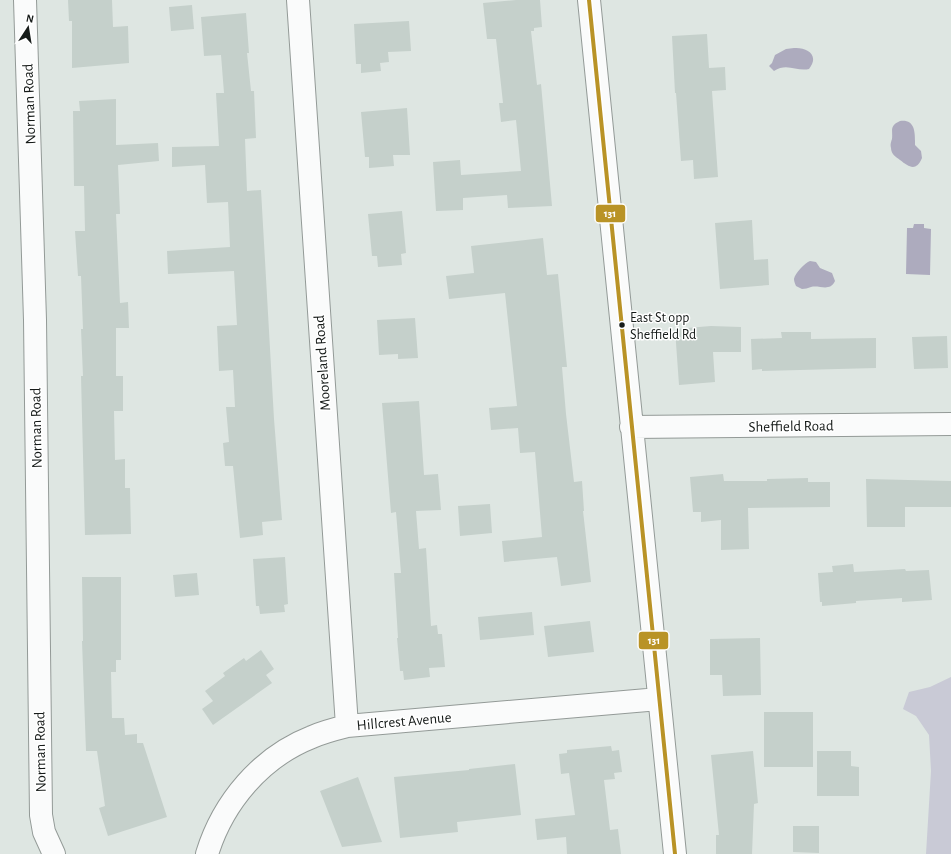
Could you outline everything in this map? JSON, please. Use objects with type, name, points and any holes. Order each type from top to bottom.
[{"type":"street","name":"Norman Road","points":[[25,0],[35,320],[41,816],[45,836],[54,854]]},
{"type":"street","name":"Mooreland Road","points":[[298,0],[347,726]]},
{"type":"street","points":[[589,0],[675,854]]},
{"type":"street","name":"Sheffield Road","points":[[631,427],[951,424]]},
{"type":"street","name":"Hillcrest Avenue","points":[[208,854],[218,825],[227,808],[250,779],[278,755],[306,740],[329,731],[347,726],[659,699]]},
{"type":"shaded area","points":[[786,49],[803,49],[813,56],[812,64],[809,69],[805,70],[783,67],[774,71],[769,66],[775,55]]},
{"type":"shaded area","points":[[900,121],[909,122],[914,128],[915,145],[921,151],[922,158],[915,167],[909,166],[903,162],[894,155],[891,150],[892,128]]},
{"type":"shaded area","points":[[914,224],[924,224],[924,228],[931,229],[930,275],[906,274],[907,228],[913,228]]},
{"type":"shaded area","points":[[810,261],[816,262],[820,268],[832,273],[835,281],[833,284],[828,287],[811,287],[803,289],[796,286],[794,279],[796,274]]},
{"type":"shaded area","points":[[951,677],[951,854],[926,854],[931,771],[929,735],[916,716],[903,709],[909,692],[930,687]]},
{"type":"building","points":[[68,0],[112,0],[113,27],[128,26],[129,63],[72,68],[72,21],[69,21]]},
{"type":"building","points":[[516,0],[540,0],[542,27],[534,28],[534,31],[531,31],[537,85],[541,84],[552,206],[508,208],[507,195],[463,198],[463,210],[436,211],[433,162],[460,160],[461,175],[521,171],[516,120],[501,122],[499,103],[503,103],[496,39],[487,39],[483,3]]},
{"type":"building","points":[[192,5],[194,29],[171,31],[169,7]]},
{"type":"building","points":[[246,13],[249,53],[247,53],[251,91],[254,91],[256,138],[245,139],[247,191],[261,190],[274,419],[282,520],[262,522],[263,535],[240,538],[233,466],[225,466],[223,443],[229,442],[226,407],[235,407],[233,370],[219,371],[217,326],[237,325],[234,271],[168,274],[167,251],[230,247],[228,202],[207,203],[205,165],[172,167],[172,147],[219,146],[216,93],[224,93],[221,55],[204,56],[201,17]]},
{"type":"building","points":[[409,21],[411,51],[388,52],[389,62],[380,63],[381,71],[361,73],[361,64],[356,64],[354,24]]},
{"type":"building","points":[[707,34],[709,68],[725,67],[726,90],[712,91],[718,177],[694,179],[693,160],[681,161],[672,36]]},
{"type":"building","points":[[116,99],[116,145],[158,143],[159,161],[118,165],[120,214],[116,214],[120,303],[128,302],[129,328],[116,328],[116,376],[123,376],[123,411],[114,411],[115,460],[125,459],[125,488],[130,488],[131,534],[85,535],[81,376],[83,376],[81,329],[83,329],[81,276],[78,276],[75,231],[85,231],[84,186],[74,186],[73,111],[80,111],[79,101]]},
{"type":"building","points":[[407,108],[410,155],[393,155],[394,166],[369,168],[369,157],[365,157],[361,112]]},
{"type":"building","points":[[402,211],[406,253],[401,254],[402,265],[378,267],[377,256],[372,256],[368,214]]},
{"type":"building","points":[[752,220],[754,260],[768,259],[769,285],[720,289],[715,223]]},
{"type":"building","points":[[543,238],[547,275],[558,274],[567,367],[562,367],[566,414],[574,482],[582,481],[583,511],[591,582],[561,586],[557,557],[504,562],[502,541],[542,537],[535,452],[520,453],[518,428],[491,430],[489,408],[517,406],[505,293],[449,299],[446,276],[474,273],[471,246]]},
{"type":"building","points":[[415,318],[418,358],[398,359],[398,354],[379,355],[377,320]]},
{"type":"building","points":[[711,326],[741,327],[741,352],[713,352],[715,382],[679,385],[675,329]]},
{"type":"building","points":[[781,332],[811,332],[811,339],[876,338],[876,368],[752,370],[751,339],[782,338]]},
{"type":"building","points":[[947,336],[948,368],[914,369],[912,337]]},
{"type":"building","points":[[419,401],[424,475],[438,474],[441,510],[416,511],[419,549],[426,548],[431,626],[437,625],[438,634],[442,634],[445,667],[429,668],[430,677],[404,680],[403,671],[400,671],[394,573],[401,573],[396,512],[391,513],[382,403]]},
{"type":"building","points":[[723,474],[724,481],[767,481],[767,479],[808,478],[808,482],[830,482],[830,507],[748,508],[749,549],[721,550],[721,520],[701,522],[701,512],[693,512],[690,477]]},
{"type":"building","points":[[866,479],[951,481],[951,507],[905,507],[905,527],[867,527]]},
{"type":"building","points":[[490,504],[492,533],[460,536],[458,506]]},
{"type":"building","points":[[285,557],[288,604],[284,605],[285,612],[260,614],[259,606],[256,606],[253,559]]},
{"type":"building","points":[[853,564],[854,572],[905,569],[906,571],[929,570],[932,600],[902,602],[902,598],[856,601],[856,603],[822,606],[822,602],[820,602],[818,573],[833,572],[832,566]]},
{"type":"building","points":[[197,573],[199,595],[175,597],[173,575]]},
{"type":"building","points":[[82,577],[121,577],[121,660],[116,660],[116,672],[111,672],[112,718],[124,718],[125,735],[137,734],[137,743],[143,743],[167,817],[108,836],[99,808],[105,806],[97,751],[86,751],[82,641]]},
{"type":"building","points":[[532,612],[534,635],[480,640],[478,617]]},
{"type":"building","points":[[590,621],[594,652],[548,657],[544,626]]},
{"type":"building","points":[[760,638],[761,695],[723,696],[722,675],[710,675],[710,639]]},
{"type":"building","points":[[261,650],[274,669],[266,675],[272,683],[213,725],[202,709],[213,701],[205,691],[225,676],[223,673],[244,658],[246,661]]},
{"type":"building","points":[[764,712],[813,712],[813,767],[764,767]]},
{"type":"building","points":[[611,746],[612,751],[619,750],[622,772],[614,773],[615,779],[604,780],[610,830],[618,829],[621,854],[567,854],[566,837],[537,840],[535,819],[575,815],[569,773],[561,774],[559,754],[567,753],[567,750]]},
{"type":"building","points":[[753,751],[758,803],[754,804],[752,854],[716,854],[716,835],[719,835],[711,755]]},
{"type":"building","points":[[817,751],[851,751],[851,766],[859,767],[859,796],[817,796]]},
{"type":"building","points":[[515,764],[521,815],[457,822],[458,832],[400,838],[394,777]]},
{"type":"building","points":[[358,777],[382,842],[342,847],[320,791]]},
{"type":"building","points":[[793,826],[819,826],[819,853],[793,852]]},
{"type":"transit line","name":"131","points":[[589,0],[675,854]]},
{"type":"place","name":"East St opp Sheffield Rd","points":[[622,325]]}]
